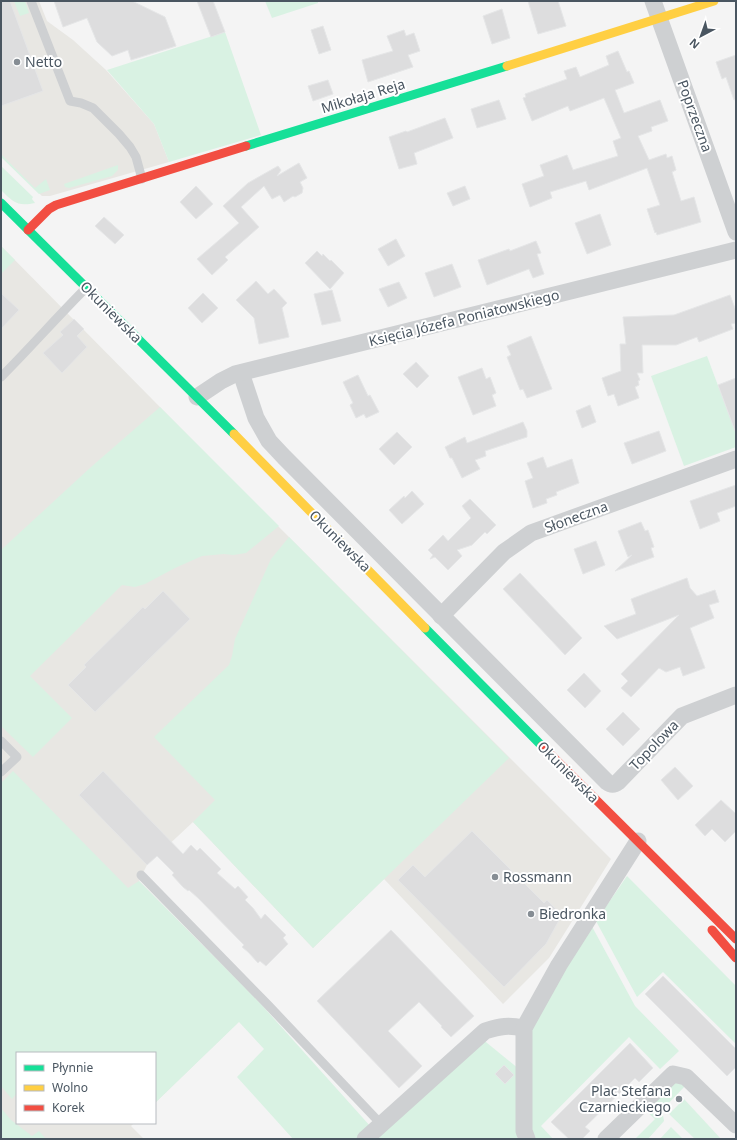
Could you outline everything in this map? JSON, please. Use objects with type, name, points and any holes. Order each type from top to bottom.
[{"type":"main road","name":"Mikołaja Reja","points":[[28,230],[49,209],[56,205],[660,19],[714,1]]},
{"type":"main road","name":"Okuniewska","points":[[1,203],[197,397],[736,939]]},
{"type":"main road","name":"Okuniewska","points":[[678,882],[721,942],[736,958]]},
{"type":"street","name":"Poprzeczna","points":[[653,1],[736,232]]},
{"type":"street","name":"Księcia Józefa Poniatowskiego","points":[[197,397],[221,381],[241,373],[736,250]]},
{"type":"street","name":"Okuniewska","points":[[241,373],[256,418],[270,441],[289,463],[607,782],[612,785],[618,782]]},
{"type":"street","name":"Słoneczna","points":[[441,616],[504,552],[530,533],[736,459]]},
{"type":"street","name":"Topolowa","points":[[618,782],[682,716],[736,695]]},
{"type":"street","points":[[527,1139],[524,1131],[524,1028],[559,965],[638,842]]},
{"type":"street","points":[[365,1139],[485,1031],[500,1026],[510,1025],[524,1028]]},
{"type":"street","points":[[606,1139],[673,1074],[686,1076],[736,1125]]},
{"type":"lane","points":[[31,1],[70,101],[81,103],[92,108],[119,134],[130,146],[136,157],[142,179]]},
{"type":"lane","points":[[1,377],[86,288]]},
{"type":"lane","points":[[1,741],[17,757],[1,772]]},
{"type":"lane","points":[[141,875],[268,1005],[381,1124]]},
{"type":"shaded area","points":[[1,1],[39,1],[47,21],[73,40],[106,70],[154,124],[169,162],[50,196],[42,196],[1,156]]},
{"type":"shaded area","points":[[1,246],[230,478],[611,859],[549,958],[503,1004],[384,879],[313,948],[193,822],[147,865],[139,881],[259,1002],[156,1102],[156,1052],[16,1052],[16,1124],[133,1124],[131,1126],[144,1139],[1,1139]]},
{"type":"green space","points":[[14,1],[25,1],[29,13],[20,16]]},
{"type":"green space","points":[[265,1],[318,1],[318,3],[272,18]]},
{"type":"green space","points":[[225,32],[261,135],[169,162],[154,124],[107,70]]},
{"type":"green space","points":[[1,154],[35,188],[46,179],[50,190],[39,194],[1,157]]},
{"type":"green space","points":[[118,165],[118,170],[112,176],[69,188],[65,187],[64,184]]},
{"type":"green space","points":[[1,166],[33,197],[32,199],[35,203],[20,204],[9,198],[1,190]]},
{"type":"green space","points":[[1,246],[15,260],[1,274]]},
{"type":"green space","points":[[707,356],[736,434],[736,447],[684,466],[651,376]]},
{"type":"green space","points":[[160,407],[279,526],[246,553],[202,556],[145,584],[135,587],[122,585],[30,676],[72,718],[33,757],[1,726],[1,550],[91,467]]},
{"type":"green space","points":[[289,537],[509,758],[313,948],[193,822],[215,800],[154,737],[229,665],[235,639],[271,559]]},
{"type":"green space","points":[[13,771],[128,888],[139,881],[259,1002],[371,1127],[357,1139],[293,1139],[237,1077],[264,1049],[239,1022],[156,1102],[156,1052],[16,1052],[16,1094],[12,1099],[1,1086],[1,783]]},
{"type":"green space","points":[[627,876],[736,986],[736,1044],[663,972],[637,997],[596,921]]},
{"type":"green space","points":[[589,921],[635,1006],[679,1051],[660,1069],[629,1037],[541,1126],[553,1139],[532,1139],[527,1029]]},
{"type":"green space","points":[[481,1038],[519,1069],[517,1139],[368,1139]]},
{"type":"green space","points":[[674,1082],[686,1085],[662,1110],[664,1121],[648,1139],[635,1139],[655,1119],[646,1111]]},
{"type":"green space","points":[[684,1099],[721,1139],[695,1139],[669,1114]]},
{"type":"green space","points":[[1,1108],[11,1120],[32,1136],[39,1131],[46,1139],[1,1139]]},
{"type":"green space","points":[[671,1127],[683,1139],[660,1139]]},
{"type":"building","name":"Netto","points":[[1,1],[10,1],[43,91],[1,106]]},
{"type":"building","points":[[54,1],[132,1],[165,17],[176,46],[131,60],[128,50],[112,56],[97,42],[87,18],[63,27]]},
{"type":"building","points":[[197,1],[213,1],[225,32],[211,37]]},
{"type":"building","points":[[528,1],[558,1],[566,26],[538,34]]},
{"type":"building","points":[[502,9],[510,38],[492,44],[483,16]]},
{"type":"building","points":[[323,26],[331,50],[319,54],[311,30]]},
{"type":"building","points":[[404,30],[406,36],[414,33],[420,51],[408,55],[413,67],[368,82],[362,60],[393,51],[387,36]]},
{"type":"building","points":[[618,51],[627,72],[629,71],[634,83],[615,90],[624,113],[660,100],[668,121],[651,127],[652,131],[638,136],[649,160],[666,154],[667,158],[672,156],[676,170],[672,172],[681,201],[694,197],[701,222],[657,235],[656,232],[655,233],[647,209],[660,205],[647,168],[589,190],[586,181],[550,192],[552,198],[530,207],[522,184],[544,176],[540,165],[567,155],[573,170],[618,156],[613,141],[621,138],[604,98],[570,111],[568,106],[532,121],[523,98],[526,97],[525,94],[567,79],[564,71],[576,67],[580,77],[609,65],[606,56]]},
{"type":"building","points":[[736,55],[736,99],[734,100],[726,77],[722,79],[716,62]]},
{"type":"building","points":[[328,80],[333,94],[313,101],[308,86]]},
{"type":"building","points":[[499,100],[506,119],[477,128],[471,109]]},
{"type":"building","points":[[445,118],[453,138],[414,153],[417,164],[399,169],[389,137]]},
{"type":"building","points":[[299,163],[307,178],[300,182],[303,188],[302,193],[295,197],[293,196],[284,202],[280,195],[272,199],[264,186],[241,207],[259,227],[225,257],[228,260],[212,275],[197,259],[239,223],[223,206],[248,183],[278,166],[281,170],[277,176]]},
{"type":"building","points":[[196,186],[213,204],[196,219],[180,202]]},
{"type":"building","points":[[465,186],[470,199],[453,206],[447,193]]},
{"type":"building","points":[[600,214],[611,245],[587,254],[575,223]]},
{"type":"building","points":[[104,217],[124,235],[115,244],[95,226]]},
{"type":"building","points":[[396,239],[405,256],[388,266],[378,249]]},
{"type":"building","points":[[536,241],[541,253],[537,254],[544,274],[533,278],[529,269],[487,285],[478,260],[509,249],[510,251]]},
{"type":"building","points":[[317,251],[322,256],[323,254],[330,261],[331,260],[344,273],[330,289],[305,263]]},
{"type":"building","points":[[452,264],[461,287],[434,297],[425,273]]},
{"type":"building","points":[[256,281],[268,294],[274,289],[287,303],[282,308],[289,337],[259,344],[254,318],[236,300]]},
{"type":"building","points":[[399,282],[407,298],[388,307],[379,289]]},
{"type":"building","points":[[332,290],[341,321],[322,325],[314,294]]},
{"type":"building","points":[[1,293],[19,310],[1,329]]},
{"type":"building","points":[[203,293],[218,308],[202,323],[188,308]]},
{"type":"building","points":[[730,295],[736,311],[736,323],[731,324],[733,329],[699,342],[697,337],[676,345],[642,345],[643,373],[637,373],[640,380],[638,381],[639,385],[635,387],[639,398],[618,406],[614,394],[608,396],[602,378],[621,371],[620,344],[626,344],[623,317],[674,315]]},
{"type":"building","points":[[74,319],[84,329],[77,336],[87,347],[62,373],[43,353],[63,335],[60,332]]},
{"type":"building","points":[[531,336],[552,389],[527,398],[523,389],[520,390],[507,357],[511,355],[507,346]]},
{"type":"building","points":[[416,362],[429,376],[417,388],[403,374]]},
{"type":"building","points":[[482,368],[486,379],[490,377],[496,393],[492,395],[496,406],[473,415],[458,377]]},
{"type":"building","points":[[358,375],[368,396],[370,395],[379,412],[366,418],[364,414],[356,418],[350,405],[353,403],[343,382]]},
{"type":"building","points":[[736,378],[736,431],[735,431],[718,385]]},
{"type":"building","points":[[590,405],[596,422],[582,428],[576,411]]},
{"type":"building","points":[[523,422],[527,431],[527,437],[485,451],[486,456],[475,460],[480,469],[462,478],[445,447],[465,437],[467,443]]},
{"type":"building","points":[[659,431],[666,451],[632,464],[624,443]]},
{"type":"building","points":[[397,432],[412,447],[394,465],[379,449]]},
{"type":"building","points":[[543,457],[547,468],[572,459],[579,483],[556,492],[557,495],[546,499],[547,503],[533,508],[525,481],[533,478],[527,463]]},
{"type":"building","points":[[736,485],[736,506],[717,513],[720,521],[700,529],[690,501]]},
{"type":"building","points":[[412,491],[424,504],[402,524],[389,510],[404,496],[405,498]]},
{"type":"building","points":[[470,499],[496,525],[487,534],[485,532],[472,545],[457,550],[462,556],[448,570],[435,557],[430,559],[433,555],[428,550],[443,535],[448,541],[471,518],[462,506]]},
{"type":"building","points":[[641,522],[645,531],[648,530],[654,547],[651,548],[654,557],[615,571],[632,555],[628,557],[618,531]]},
{"type":"building","points":[[596,541],[605,565],[583,574],[574,549]]},
{"type":"building","points":[[520,573],[582,638],[565,655],[503,589]]},
{"type":"building","points":[[687,578],[690,588],[697,596],[715,590],[719,602],[709,605],[714,618],[690,628],[705,668],[683,676],[680,667],[666,672],[659,668],[631,697],[621,688],[628,681],[621,674],[679,615],[617,639],[604,626],[636,614],[631,599]]},
{"type":"building","points":[[163,591],[190,619],[95,712],[68,685],[86,667],[84,665],[143,607],[145,609]]},
{"type":"building","points":[[584,673],[601,691],[585,708],[567,690]]},
{"type":"building","points":[[623,712],[640,729],[623,746],[606,729]]},
{"type":"building","points":[[675,767],[693,786],[678,800],[661,780]]},
{"type":"building","points":[[103,771],[183,854],[191,845],[197,851],[200,848],[221,869],[217,873],[235,889],[238,886],[248,897],[245,900],[261,919],[265,914],[286,935],[283,938],[288,944],[266,966],[260,961],[258,963],[242,947],[244,945],[198,898],[183,887],[172,875],[174,873],[157,856],[147,865],[79,795]]},
{"type":"building","points":[[721,800],[736,814],[736,831],[725,842],[712,829],[705,836],[695,825]]},
{"type":"building","points":[[472,831],[544,903],[547,900],[562,915],[546,944],[504,987],[398,880],[413,865],[425,877]]},
{"type":"building","points":[[391,930],[474,1016],[451,1037],[419,1002],[388,1031],[422,1066],[399,1088],[317,1001]]},
{"type":"building","points":[[663,976],[736,1049],[736,1067],[727,1076],[645,994]]},
{"type":"building","points":[[630,1043],[653,1068],[639,1082],[635,1078],[585,1127],[590,1131],[582,1139],[569,1139],[551,1122]]},
{"type":"building","points":[[504,1065],[514,1075],[505,1084],[495,1074]]},
{"type":"traffic: fast","points":[[246,146],[507,66]]},
{"type":"traffic: fast","points":[[1,203],[234,434]]},
{"type":"traffic: fast","points":[[425,628],[542,746]]},
{"type":"traffic: slow","points":[[507,66],[714,1]]},
{"type":"traffic: slow","points":[[234,434],[425,628]]},
{"type":"traffic: jam","points":[[28,230],[49,209],[56,205],[246,146]]},
{"type":"traffic: jam","points":[[542,746],[736,939]]},
{"type":"traffic: jam","points":[[712,930],[736,958]]},
{"type":"place","name":"Netto","points":[[17,62]]},
{"type":"place","name":"Rossmann","points":[[495,877]]},
{"type":"place","name":"Biedronka","points":[[531,914]]},
{"type":"place","name":"Plac Stefana Czarnieckiego","points":[[679,1099]]}]
